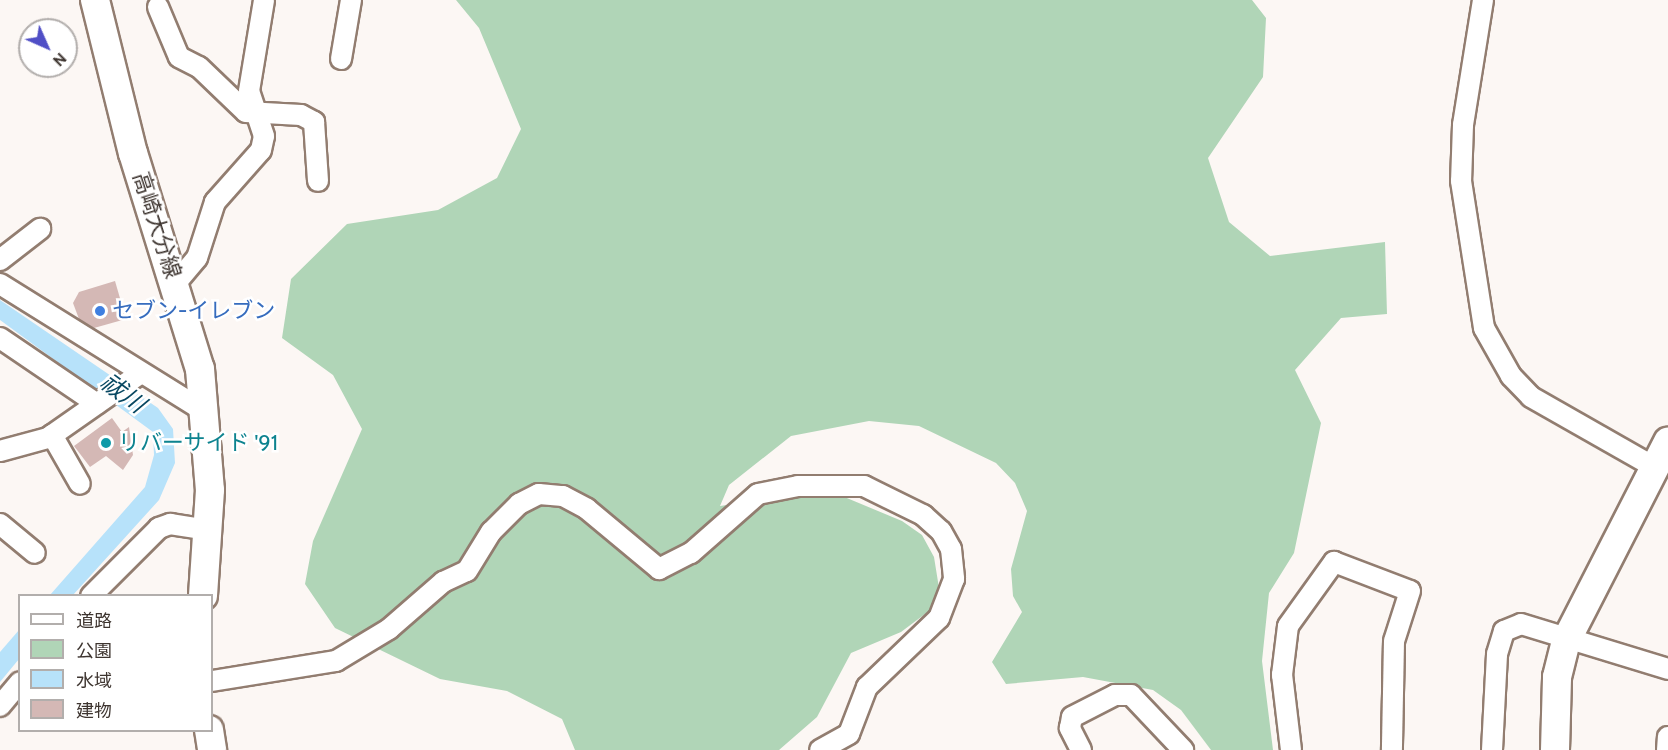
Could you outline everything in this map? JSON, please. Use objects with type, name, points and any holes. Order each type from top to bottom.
[{"type":"main road","name":"高崎大分線","points":[[95,0],[133,153],[176,284],[206,412],[208,530],[203,594]]},
{"type":"main road","points":[[1555,750],[1557,677],[1566,641],[1668,442]]},
{"type":"main road","points":[[209,732],[212,750]]},
{"type":"street","points":[[176,284],[197,258],[214,202],[258,158],[264,136],[249,91],[264,0]]},
{"type":"street","points":[[341,59],[351,0]]},
{"type":"street","points":[[1483,0],[1462,125],[1461,181],[1484,328],[1510,376],[1531,397],[1654,467]]},
{"type":"street","points":[[158,7],[179,57],[256,116],[301,115],[314,122],[318,181]]},
{"type":"street","points":[[0,260],[40,229]]},
{"type":"street","points":[[0,284],[136,376],[206,412]]},
{"type":"street","points":[[0,338],[101,401]]},
{"type":"street","points":[[0,451],[52,435],[136,376]]},
{"type":"street","points":[[52,435],[80,484]]},
{"type":"street","points":[[213,681],[336,661],[389,629],[443,582],[467,571],[491,532],[519,504],[539,494],[563,496],[587,509],[658,568],[691,553],[758,494],[798,486],[864,486],[923,515],[941,531],[951,549],[954,579],[939,618],[867,687],[849,734],[820,750]]},
{"type":"street","points":[[0,524],[35,553]]},
{"type":"street","points":[[93,594],[159,528],[170,524],[208,530]]},
{"type":"street","points":[[1291,750],[1282,675],[1288,626],[1334,562],[1410,591],[1394,641],[1392,750]]},
{"type":"street","points":[[1492,750],[1497,654],[1504,631],[1521,624],[1566,641],[1668,669]]},
{"type":"street","points":[[0,706],[18,684]]},
{"type":"street","points":[[1081,750],[1070,728],[1072,717],[1115,695],[1131,695],[1183,750]]},
{"type":"street","points":[[1667,750],[1668,737]]},
{"type":"green space","points":[[456,0],[1252,0],[1266,18],[1263,77],[1208,158],[1229,222],[1270,256],[1385,242],[1387,314],[1341,318],[1295,370],[1321,423],[1294,553],[1269,593],[1262,661],[1273,750],[1211,750],[1181,710],[1153,690],[1083,677],[1006,684],[992,662],[1022,612],[1013,596],[1011,569],[1027,511],[1015,483],[996,463],[919,426],[869,421],[791,436],[729,485],[720,506],[807,493],[842,496],[902,521],[922,535],[934,557],[939,588],[929,611],[901,632],[851,653],[817,717],[779,750],[575,750],[562,719],[507,691],[440,679],[335,628],[305,584],[313,541],[362,429],[333,375],[282,338],[291,279],[347,224],[438,210],[497,178],[521,129],[479,28]]},
{"type":"water","name":"祓川","points":[[0,300],[158,408],[173,429],[175,463],[159,500],[74,594],[51,594],[145,487],[154,455],[153,432],[0,320]]},
{"type":"water","points":[[18,631],[18,660],[0,682],[0,652]]},
{"type":"building","name":"セブン-イレブン","points":[[115,281],[126,319],[94,328],[79,319],[73,303],[79,292]]},
{"type":"building","name":"リバーサイド '91","points":[[112,418],[122,432],[129,427],[133,455],[123,470],[106,456],[90,467],[74,446]]},
{"type":"place","name":"セブン-イレブン","points":[[100,311]]},
{"type":"place","name":"リバーサイド '91","points":[[106,443]]}]
